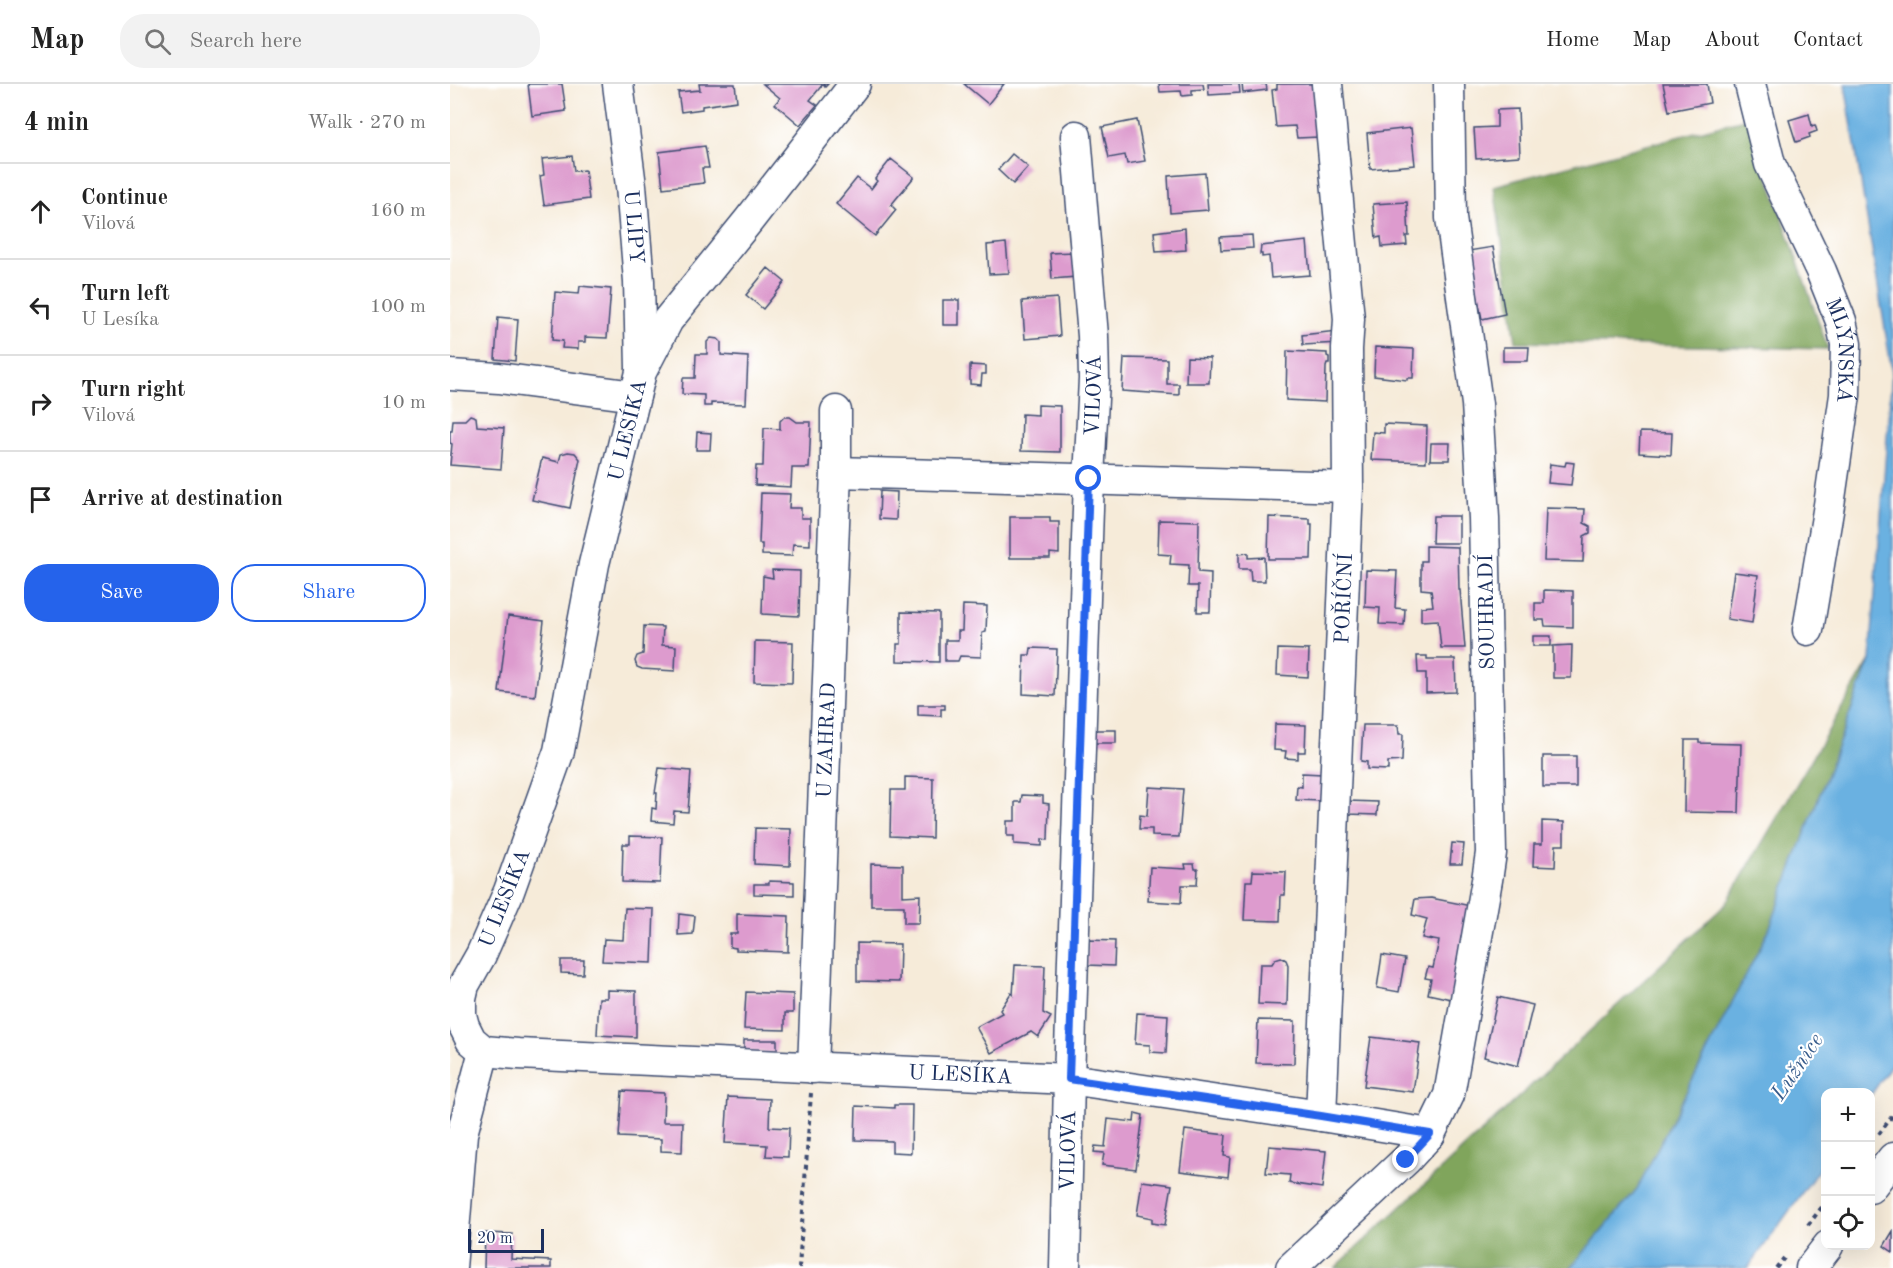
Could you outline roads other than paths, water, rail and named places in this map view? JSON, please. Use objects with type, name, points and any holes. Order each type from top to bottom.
[{"type":"street","name":"U LÍPY","points":[[618,84],[632,186],[639,281],[638,384]]},
{"type":"street","name":"U LESÍKA","points":[[855,84],[668,320],[638,384],[594,564],[560,751],[509,891],[481,956],[464,985],[461,998],[464,1026],[471,1040],[484,1051],[1069,1079],[1430,1134]]},
{"type":"street","name":"POŘÍČNÍ","points":[[1321,1116],[1348,487],[1347,349],[1349,319],[1327,84]]},
{"type":"street","name":"SOUHRADÍ","points":[[1430,1134],[1449,1095],[1491,853],[1484,518],[1477,404],[1451,218],[1449,84]]},
{"type":"street","name":"MLÝNSKÁ","points":[[1750,84],[1770,164],[1821,271],[1846,344],[1845,395],[1808,630]]},
{"type":"street","name":"VILOVÁ","points":[[1065,1268],[1069,1079],[1094,379],[1093,336],[1076,136]]},
{"type":"street","points":[[450,375],[638,384]]},
{"type":"street","name":"U ZAHRAD","points":[[813,1068],[836,472],[836,411]]},
{"type":"street","points":[[836,472],[1348,487]]},
{"type":"street","points":[[451,1268],[462,1134],[484,1051]]},
{"type":"street","points":[[1291,1268],[1406,1160],[1430,1134]]},
{"type":"street","points":[[1875,1175],[1885,1148]]},
{"type":"street","points":[[1811,1268],[1824,1250]]},
{"type":"water","name":"Lužnice","points":[[1845,84],[1893,84],[1893,1062],[1875,1089],[1821,1088],[1821,1167],[1748,1268],[1571,1268],[1637,1189],[1769,930],[1870,660],[1892,372]]}]
